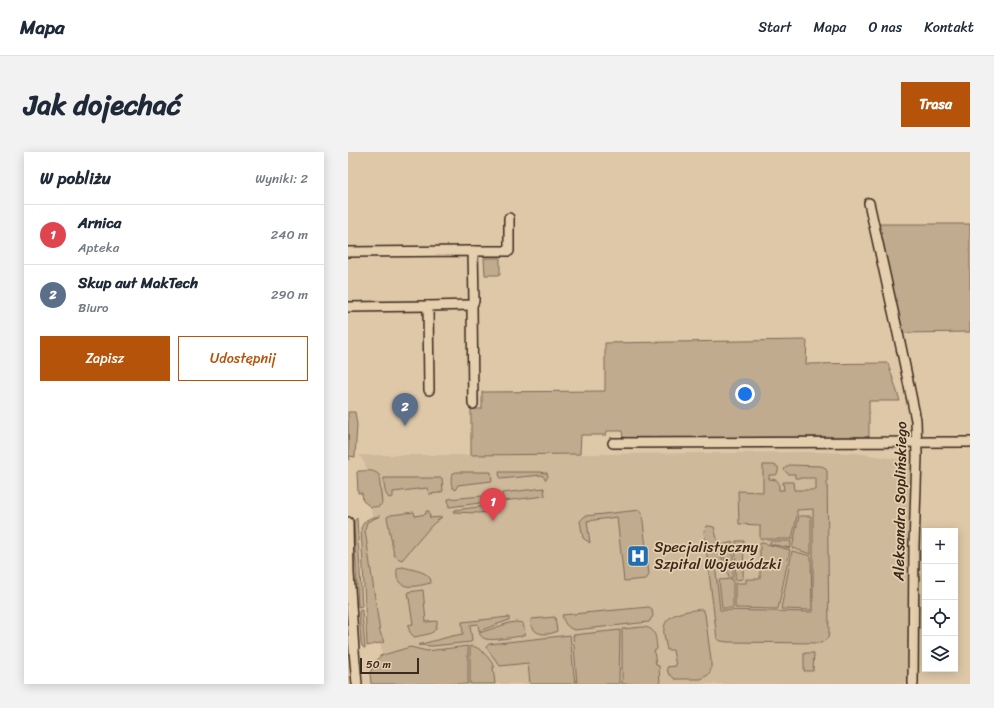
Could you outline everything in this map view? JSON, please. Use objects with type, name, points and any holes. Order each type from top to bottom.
[{"type":"street","name":"Aleksandra Soplińskiego","points":[[869,203],[916,420],[917,442],[914,546],[913,684]]},
{"type":"street","points":[[348,252],[509,251],[509,218]]},
{"type":"street","points":[[472,404],[472,305],[474,301],[473,251]]},
{"type":"street","points":[[348,307],[472,305]]},
{"type":"street","points":[[428,306],[429,390]]},
{"type":"street","points":[[613,443],[970,442]]},
{"type":"street","points":[[348,522],[348,571],[357,684]]},
{"type":"shaded area","points":[[878,224],[970,224],[970,332],[902,333]]},
{"type":"shaded area","points":[[484,258],[500,258],[500,275],[485,275]]},
{"type":"shaded area","points":[[807,340],[806,364],[888,363],[900,401],[869,401],[869,437],[623,438],[622,431],[607,431],[606,435],[581,435],[580,454],[471,455],[471,409],[482,409],[482,392],[605,391],[605,343]]},
{"type":"shaded area","points":[[348,412],[355,412],[357,425],[355,457],[349,456],[349,460]]},
{"type":"shaded area","name":"Specjalistyczny Szpital Wojewódzki","points":[[855,453],[911,461],[908,684],[447,684],[376,661],[382,654],[381,644],[374,639],[365,522],[372,517],[371,507],[363,501],[361,477],[367,471],[364,462],[359,455]]},
{"type":"shaded area","points":[[763,465],[774,465],[778,467],[776,475],[769,475],[769,479],[778,481],[779,490],[784,490],[783,482],[793,482],[794,490],[816,490],[816,478],[795,478],[795,474],[788,474],[784,470],[789,465],[821,466],[827,471],[829,633],[828,638],[821,643],[727,642],[717,639],[704,531],[707,526],[714,527],[723,562],[715,563],[720,610],[813,612],[813,509],[797,510],[792,539],[760,539],[760,525],[739,524],[738,491],[763,492]]},
{"type":"shaded area","points":[[372,471],[379,475],[382,503],[379,506],[371,507],[363,501],[362,493],[358,493],[357,472]]},
{"type":"shaded area","points":[[456,472],[491,472],[492,481],[458,485],[455,490],[452,487],[451,481],[452,474]]},
{"type":"shaded area","points":[[499,472],[542,472],[547,473],[548,476],[546,480],[542,475],[500,479]]},
{"type":"shaded area","points":[[384,478],[442,478],[443,491],[429,494],[427,488],[393,492],[393,497],[389,498],[385,491]]},
{"type":"shaded area","points":[[544,488],[545,496],[503,501],[502,493]]},
{"type":"shaded area","points":[[494,495],[495,501],[449,507],[448,499]]},
{"type":"shaded area","points":[[493,505],[494,511],[479,513],[453,512],[455,510]]},
{"type":"shaded area","points":[[640,510],[642,512],[649,575],[646,579],[624,581],[617,517],[587,521],[590,543],[583,538],[580,521],[585,516]]},
{"type":"shaded area","points":[[426,511],[429,511],[430,518],[442,517],[432,525],[402,560],[397,558],[394,555],[387,517],[391,515],[414,512],[415,516],[426,514]]},
{"type":"shaded area","points":[[380,516],[367,522],[365,530],[380,632],[384,642],[367,646],[361,528],[366,520]]},
{"type":"shaded area","points":[[799,516],[811,516],[811,554],[792,548]]},
{"type":"shaded area","points":[[357,518],[362,606],[358,607],[354,526],[354,521]]},
{"type":"shaded area","points":[[736,541],[744,541],[743,579],[735,580]]},
{"type":"shaded area","points":[[770,541],[791,541],[790,548],[770,544]]},
{"type":"shaded area","points":[[733,542],[733,577],[729,578],[721,545]]},
{"type":"shaded area","points":[[760,543],[790,550],[778,609],[735,608],[735,583],[746,583],[746,579],[760,579]]},
{"type":"shaded area","points":[[792,551],[811,556],[812,610],[781,609]]},
{"type":"shaded area","points":[[403,567],[424,573],[430,578],[431,583],[417,586],[402,585],[397,577],[397,572],[398,568]]},
{"type":"shaded area","points":[[733,579],[733,608],[722,608],[719,580]]},
{"type":"shaded area","points":[[423,590],[426,622],[437,621],[437,626],[436,629],[430,633],[415,637],[410,632],[408,625],[413,624],[408,592]]},
{"type":"shaded area","points":[[649,607],[652,609],[653,616],[649,622],[575,630],[566,625],[562,615]]},
{"type":"shaded area","points":[[701,609],[705,614],[711,660],[710,672],[701,679],[675,679],[668,673],[667,667],[676,666],[673,650],[667,650],[664,628],[666,623],[673,615]]},
{"type":"shaded area","points":[[360,610],[362,610],[365,648],[362,646],[361,642]]},
{"type":"shaded area","points":[[509,617],[509,620],[479,631],[478,624],[470,625],[471,642],[432,646],[418,645],[463,634],[462,622]]},
{"type":"shaded area","points":[[555,617],[557,631],[554,632],[541,634],[535,631],[531,624],[531,619]]},
{"type":"shaded area","points":[[509,623],[523,623],[525,634],[522,636],[486,639],[479,633]]},
{"type":"shaded area","points":[[647,627],[653,631],[656,637],[657,649],[654,651],[656,665],[659,666],[660,684],[622,684],[622,629]]},
{"type":"shaded area","points":[[620,630],[619,684],[577,684],[573,635]]},
{"type":"shaded area","points":[[570,635],[575,684],[530,684],[528,663],[500,666],[486,647],[489,644]]},
{"type":"shaded area","points":[[468,646],[468,684],[371,684],[370,673],[380,656],[410,647],[427,651]]},
{"type":"shaded area","points":[[470,646],[478,648],[495,667],[493,667],[495,684],[470,684]]},
{"type":"shaded area","points":[[804,653],[814,653],[813,671],[804,671]]},
{"type":"place","name":"Skup aut MakTech","points":[[405,426]]},
{"type":"place","name":"Arnica","points":[[493,521]]},
{"type":"place","name":"Specjalistyczny Szpital Wojewódzki","points":[[638,556]]}]
